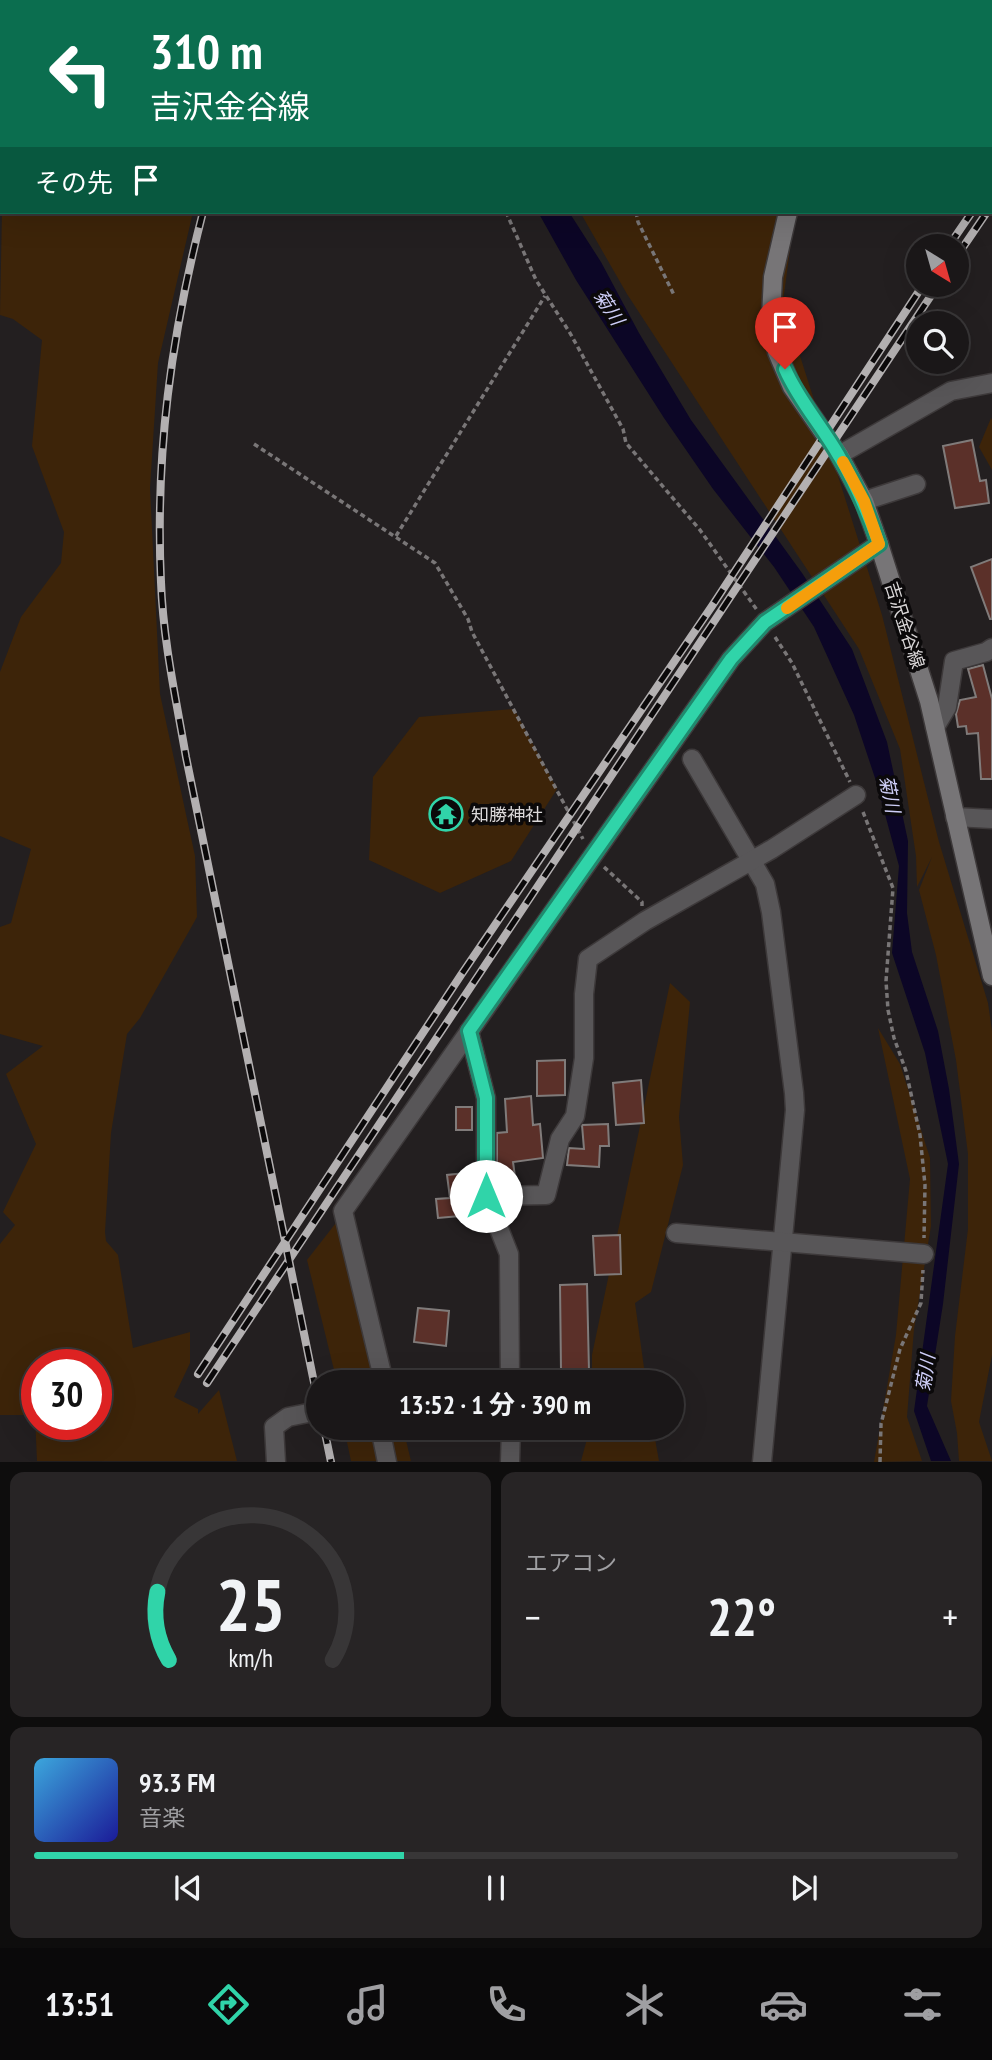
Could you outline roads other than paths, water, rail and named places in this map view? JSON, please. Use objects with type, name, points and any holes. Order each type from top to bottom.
[{"type":"main road","name":"吉沢金谷線","points":[[789,214],[773,277],[771,317],[777,352],[793,387],[838,454],[864,501],[879,544],[929,701],[992,976]]},
{"type":"street","points":[[838,454],[951,391],[992,383]]},
{"type":"street","points":[[864,501],[916,484]]},
{"type":"street","points":[[381,1370],[343,1211],[731,659],[765,622],[879,544]]},
{"type":"street","points":[[935,727],[947,707],[954,661],[992,648]]},
{"type":"street","points":[[692,759],[765,884],[794,1093],[795,1110],[762,1461]]},
{"type":"street","points":[[486,1196],[546,1195],[560,1139],[575,1116],[584,1058],[584,994],[588,959],[645,921],[856,795]]},
{"type":"street","points":[[955,817],[992,819]]},
{"type":"street","points":[[469,1031],[486,1098],[486,1196],[509,1254],[510,1370]]},
{"type":"street","points":[[676,1233],[924,1254]]},
{"type":"street","points":[[276,1461],[274,1427],[288,1417],[306,1413]]},
{"type":"street","points":[[383,1440],[387,1461]]},
{"type":"street","points":[[510,1461],[511,1440]]},
{"type":"water","name":"菊川","points":[[539,214],[570,214],[601,262],[639,333],[691,420],[802,573],[852,649],[887,742],[908,841],[907,913],[912,952],[938,1031],[959,1164],[943,1304],[927,1406],[951,1461],[931,1461],[914,1411],[948,1164],[925,1053],[892,953],[899,866],[876,781],[854,715],[814,627],[774,567],[713,489],[664,418],[576,280]]},
{"type":"railway","points":[[203,214],[182,304],[163,441],[160,534],[164,626],[186,757],[311,1370]]},
{"type":"railway","points":[[957,234],[971,214]]},
{"type":"railway","points":[[970,237],[986,214]]},
{"type":"railway","points":[[198,1374],[461,975],[712,606],[914,298]]},
{"type":"railway","points":[[207,1383],[929,298]]},
{"type":"railway","points":[[326,1440],[331,1462]]},
{"type":"place","name":"知勝神社","points":[[446,814]]}]
